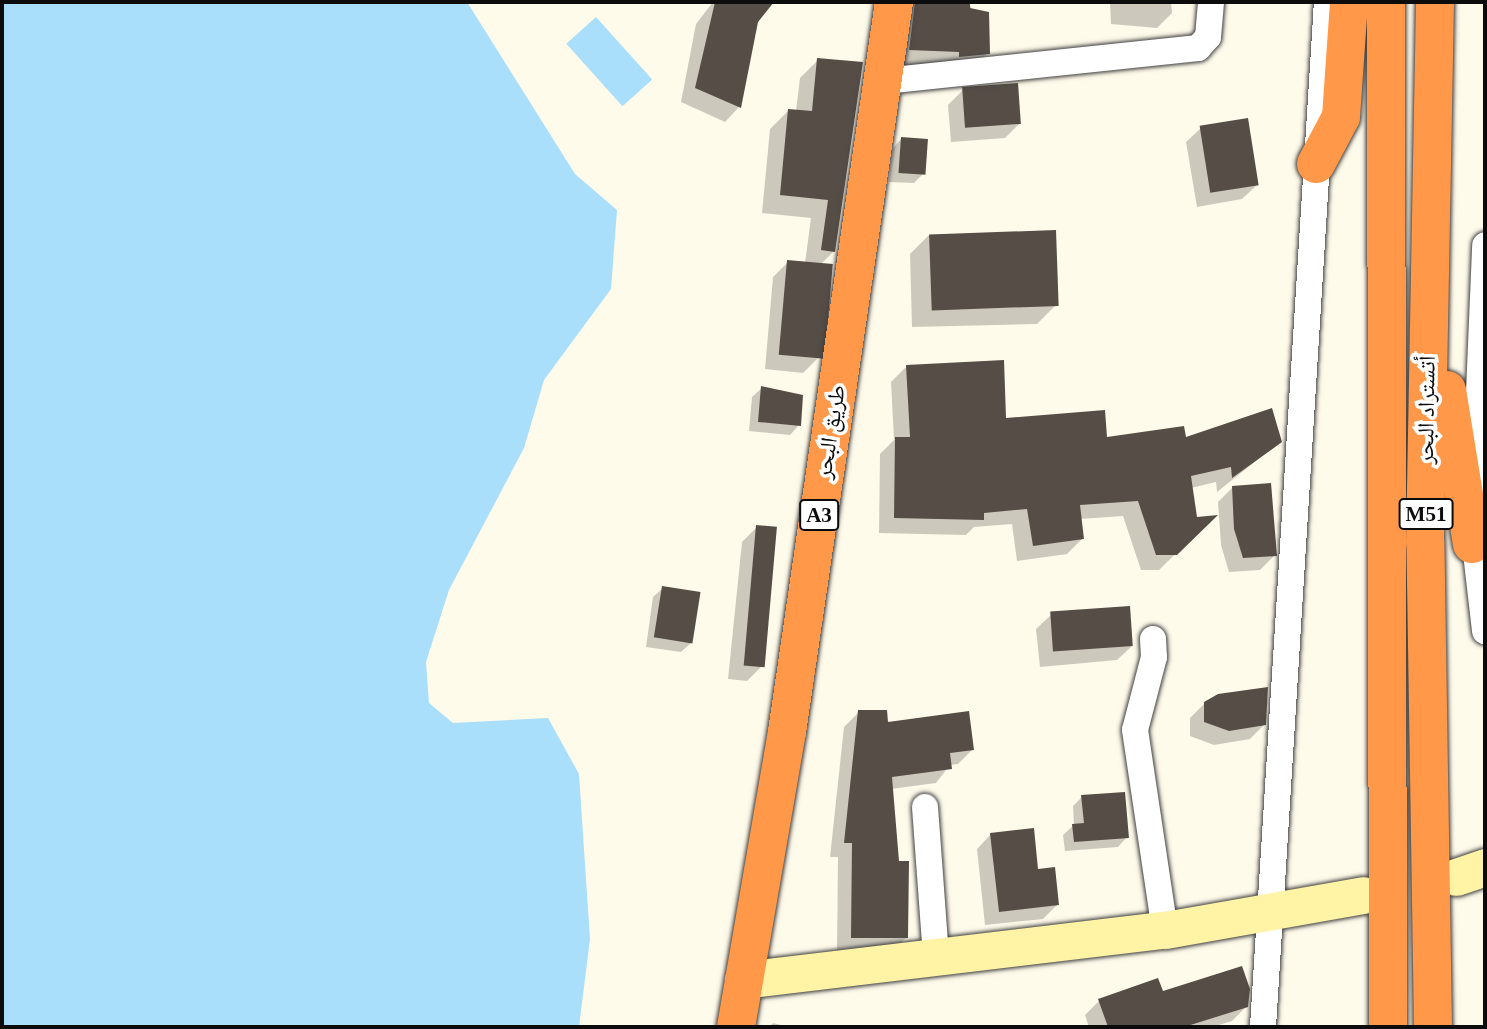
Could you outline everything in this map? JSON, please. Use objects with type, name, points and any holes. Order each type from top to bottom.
[{"type":"highway","name":"طريق البحر","points":[[736,1027],[787,732],[894,2]]},
{"type":"highway","points":[[1316,164],[1341,117],[1349,2]]},
{"type":"highway","name":"أتستراد البحر","points":[[1386,2],[1388,1027]]},
{"type":"highway","name":"أتستراد البحر","points":[[1433,1027],[1425,542],[1435,2]]},
{"type":"highway","points":[[1429,262],[1472,544]]},
{"type":"main road","points":[[743,979],[1165,930],[1363,895]]},
{"type":"street","points":[[884,81],[1198,48],[1208,37],[1211,2]]},
{"type":"street","points":[[1263,1027],[1273,910],[1281,683],[1327,2]]},
{"type":"street","points":[[1485,245],[1472,544],[1485,631]]},
{"type":"street","points":[[1153,639],[1154,657],[1135,730],[1165,930]]},
{"type":"street","points":[[926,807],[936,958]]},
{"type":"water","points":[[2,2],[467,2],[575,174],[617,210],[611,289],[544,380],[524,448],[449,590],[426,662],[429,703],[453,723],[548,718],[579,774],[590,939],[579,1027],[2,1027]]},
{"type":"water","points":[[596,17],[652,79],[622,106],[566,44]]},
{"type":"building","points":[[715,2],[774,2],[758,22],[741,108],[695,88]]},
{"type":"building","points":[[915,2],[970,2],[970,8],[989,12],[990,54],[959,57],[959,52],[909,50]]},
{"type":"building","points":[[817,58],[863,62],[835,252],[821,250],[828,200],[780,195],[788,109],[812,111]]},
{"type":"building","points":[[1018,83],[1021,124],[965,128],[962,87]]},
{"type":"building","points":[[1248,118],[1259,185],[1210,193],[1200,126]]},
{"type":"building","points":[[901,137],[928,139],[925,175],[898,173]]},
{"type":"building","points":[[1056,230],[1059,306],[932,310],[929,234]]},
{"type":"building","points":[[787,260],[833,264],[825,359],[779,355]]},
{"type":"building","points":[[1004,360],[1006,418],[1105,410],[1107,437],[1184,426],[1186,437],[1272,408],[1282,442],[1232,478],[1231,467],[1191,476],[1197,517],[1218,515],[1177,555],[1156,555],[1138,501],[1080,505],[1084,539],[1033,546],[1027,509],[984,513],[984,520],[894,518],[895,437],[910,437],[906,365]]},
{"type":"building","points":[[761,386],[803,395],[801,426],[758,422]]},
{"type":"building","points":[[1271,483],[1277,556],[1243,558],[1234,529],[1232,486]]},
{"type":"building","points":[[756,525],[777,527],[765,667],[744,665]]},
{"type":"building","points":[[662,586],[701,592],[692,643],[654,637]]},
{"type":"building","points":[[1130,606],[1133,646],[1053,651],[1050,612]]},
{"type":"building","points":[[1268,687],[1266,725],[1229,731],[1204,722],[1204,702],[1218,694]]},
{"type":"building","points":[[858,710],[887,710],[888,722],[969,711],[974,750],[950,753],[952,769],[892,777],[899,861],[909,861],[908,938],[851,938],[852,843],[844,843]]},
{"type":"building","points":[[1125,792],[1129,838],[1074,842],[1072,824],[1084,823],[1081,795]]},
{"type":"building","points":[[1034,828],[1038,869],[1055,867],[1059,905],[999,912],[990,833]]},
{"type":"building","points":[[1242,966],[1250,989],[1248,1007],[1184,1027],[1108,1027],[1098,999],[1158,978],[1163,991]]}]
